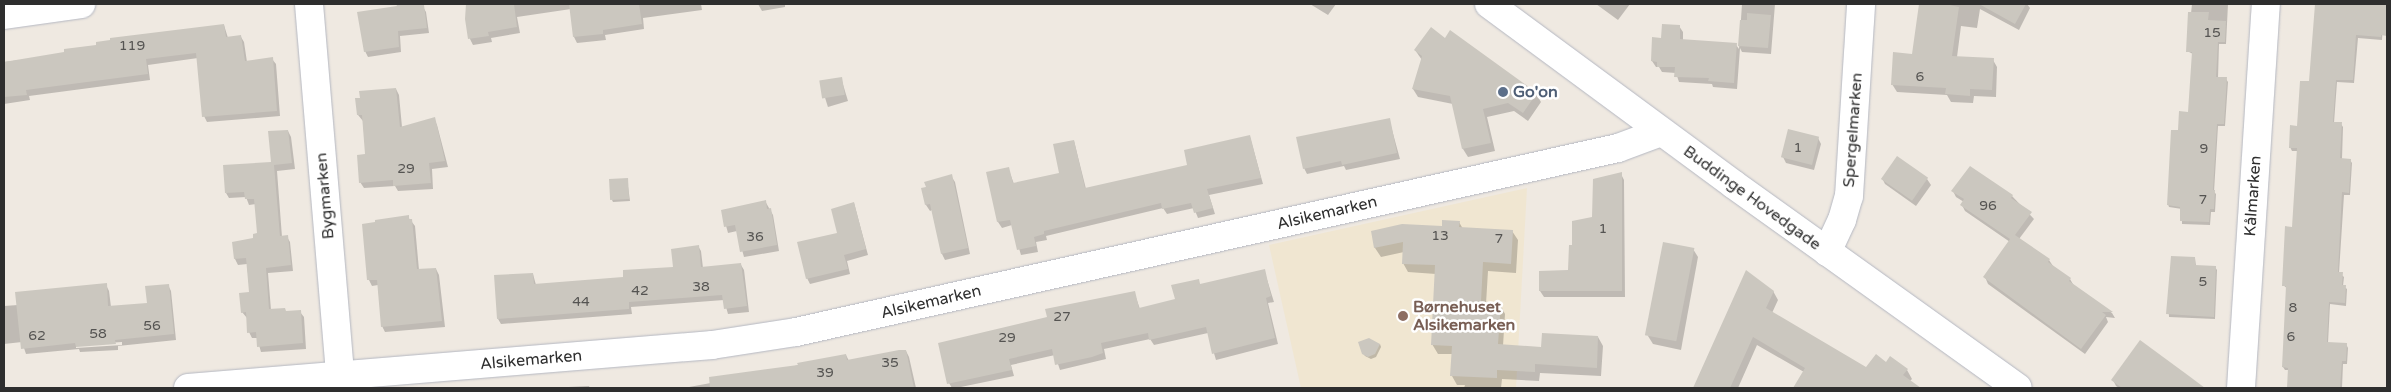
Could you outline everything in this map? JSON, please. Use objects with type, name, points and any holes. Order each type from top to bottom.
[{"type":"street","points":[[4,15],[81,4]]},
{"type":"street","name":"Bygmarken","points":[[309,4],[340,382]]},
{"type":"street","name":"Buddinge Hovedgade","points":[[1489,4],[1660,132],[2018,388]]},
{"type":"street","name":"Spergelmarken","points":[[1827,252],[1842,220],[1849,196],[1861,4]]},
{"type":"street","name":"Kålmarken","points":[[2241,388],[2266,4]]},
{"type":"street","name":"Alsikemarken","points":[[188,388],[340,382],[712,345],[796,332],[1618,148],[1660,132]]},
{"type":"shaded area","name":"Børnehuset Alsikemarken","points":[[1527,188],[1516,388],[1301,388],[1269,245]]},
{"type":"building","points":[[396,4],[424,5],[427,28],[398,31],[399,47],[364,52],[357,12],[397,6]]},
{"type":"building","points":[[466,4],[514,4],[517,27],[488,32],[489,36],[468,39],[465,19]]},
{"type":"building","points":[[569,4],[639,4],[642,24],[603,30],[603,34],[573,37]]},
{"type":"building","points":[[1919,4],[1945,4],[1959,7],[1952,56],[1994,58],[1992,90],[1970,89],[1970,96],[1945,94],[1946,88],[1891,85],[1893,52],[1912,54]]},
{"type":"building","points":[[1979,4],[2026,4],[2015,24]]},
{"type":"building","points":[[2315,4],[2387,4],[2387,36],[2356,35],[2353,80],[2336,80],[2333,122],[2342,122],[2340,158],[2351,159],[2349,193],[2342,192],[2338,272],[2343,272],[2342,285],[2346,285],[2345,303],[2329,302],[2327,342],[2347,343],[2346,361],[2342,361],[2340,388],[2287,388],[2288,368],[2282,367],[2286,286],[2282,286],[2285,226],[2292,227],[2297,148],[2289,148],[2290,125],[2297,126],[2300,81],[2309,81]]},
{"type":"building","points":[[2188,12],[2209,12],[2208,20],[2226,21],[2225,42],[2218,42],[2216,77],[2227,77],[2224,124],[2217,124],[2213,190],[2215,190],[2214,209],[2210,209],[2209,222],[2180,221],[2180,207],[2167,205],[2171,130],[2178,130],[2179,111],[2188,112],[2192,52],[2186,52]]},
{"type":"building","points":[[1747,13],[1771,15],[1768,48],[1738,46],[1740,20],[1747,20]]},
{"type":"building","points":[[224,24],[226,37],[241,35],[245,61],[273,57],[277,111],[202,117],[196,53],[146,59],[148,74],[26,90],[27,95],[4,97],[4,62],[64,52],[64,49],[96,45],[96,42],[110,40],[110,38]]},
{"type":"building","points":[[1662,24],[1680,25],[1680,39],[1737,43],[1734,83],[1708,81],[1709,78],[1674,77],[1675,67],[1657,67],[1657,62],[1651,61],[1652,37],[1661,38]]},
{"type":"building","points":[[1431,27],[1445,38],[1450,30],[1537,93],[1523,113],[1508,103],[1483,109],[1491,143],[1462,149],[1450,96],[1412,89],[1422,56],[1414,50]]},
{"type":"building","points":[[842,77],[845,95],[822,98],[819,81]]},
{"type":"building","points":[[396,88],[400,127],[435,117],[445,161],[429,163],[431,183],[393,186],[393,180],[359,183],[357,155],[365,154],[362,115],[357,115],[355,98],[360,98],[359,91]]},
{"type":"building","points":[[1390,118],[1397,153],[1342,165],[1341,161],[1303,169],[1296,137]]},
{"type":"building","points":[[1788,129],[1819,137],[1812,165],[1781,157]]},
{"type":"building","points":[[288,130],[292,163],[274,165],[280,236],[288,235],[291,265],[266,268],[269,309],[301,310],[303,343],[257,347],[256,332],[247,333],[246,312],[241,313],[239,293],[249,292],[246,258],[234,259],[232,242],[253,238],[253,234],[257,233],[254,199],[245,199],[244,192],[225,193],[223,165],[271,162],[268,131]]},
{"type":"building","points":[[1250,135],[1261,178],[1207,189],[1213,208],[1194,213],[1191,203],[1162,209],[1161,203],[1044,231],[1044,234],[1034,237],[1036,246],[1017,250],[1010,220],[997,222],[986,172],[1009,167],[1013,183],[1059,173],[1053,144],[1074,140],[1085,188],[1187,165],[1184,150]]},
{"type":"building","points":[[1897,156],[1928,178],[1912,201],[1881,179]]},
{"type":"building","points":[[1970,166],[2013,195],[2011,198],[2032,212],[2015,235],[2050,259],[2048,262],[2071,278],[2069,281],[2113,312],[2102,312],[2106,315],[2081,349],[1983,277],[2010,239],[1960,205],[1964,199],[1951,191]]},
{"type":"building","points":[[1622,172],[1622,291],[1539,291],[1539,271],[1568,270],[1569,245],[1572,245],[1572,221],[1592,217],[1593,179]]},
{"type":"building","points":[[952,174],[968,248],[941,254],[930,204],[925,205],[921,188],[926,187],[924,182]]},
{"type":"building","points":[[628,178],[629,199],[610,200],[609,179]]},
{"type":"building","points":[[766,200],[767,209],[771,208],[777,245],[740,252],[735,225],[724,227],[721,210]]},
{"type":"building","points":[[854,202],[866,249],[844,255],[848,269],[806,279],[797,242],[837,233],[831,209]]},
{"type":"building","points":[[409,215],[409,219],[412,219],[417,269],[436,268],[442,321],[381,327],[377,280],[367,280],[362,224]]},
{"type":"building","points":[[1442,220],[1460,221],[1459,227],[1513,230],[1511,264],[1483,262],[1481,302],[1501,303],[1498,344],[1541,347],[1542,333],[1598,336],[1597,368],[1535,364],[1535,372],[1497,370],[1497,378],[1450,376],[1452,346],[1431,345],[1435,265],[1402,264],[1403,242],[1374,248],[1371,231],[1402,224],[1442,226]]},
{"type":"building","points":[[1663,242],[1694,248],[1676,341],[1645,335]]},
{"type":"building","points":[[699,245],[701,267],[741,263],[747,306],[724,309],[722,295],[629,302],[629,309],[497,319],[494,275],[533,273],[534,284],[623,277],[623,270],[673,267],[671,249]]},
{"type":"building","points":[[2171,256],[2195,257],[2195,265],[2216,266],[2214,317],[2166,314]]},
{"type":"building","points":[[1265,269],[1271,296],[1266,298],[1275,338],[1212,354],[1206,327],[1149,340],[1148,333],[1101,343],[1103,353],[1092,357],[1055,365],[1052,349],[1009,359],[1012,370],[947,384],[938,343],[1047,317],[1045,309],[1135,291],[1139,308],[1175,299],[1171,285],[1199,279],[1200,284]]},
{"type":"building","points":[[1746,270],[1774,291],[1766,308],[1866,367],[1876,354],[1886,362],[1890,356],[1908,369],[1903,375],[1921,388],[1793,388],[1805,368],[1753,337],[1730,388],[1693,388]]},
{"type":"building","points":[[107,283],[108,306],[147,303],[145,286],[169,284],[174,334],[115,340],[116,344],[76,347],[75,343],[21,349],[15,292]]},
{"type":"building","points":[[1369,338],[1380,344],[1375,354],[1368,357],[1362,354],[1358,342]]},
{"type":"building","points":[[2140,340],[2205,388],[2122,388],[2111,380]]},
{"type":"building","points":[[906,350],[914,388],[710,388],[709,377],[798,365],[797,363],[846,354],[847,360]]},
{"type":"place","name":"Go'on","points":[[1503,92]]},
{"type":"place","name":"Børnehuset Alsikemarken","points":[[1403,316]]}]
